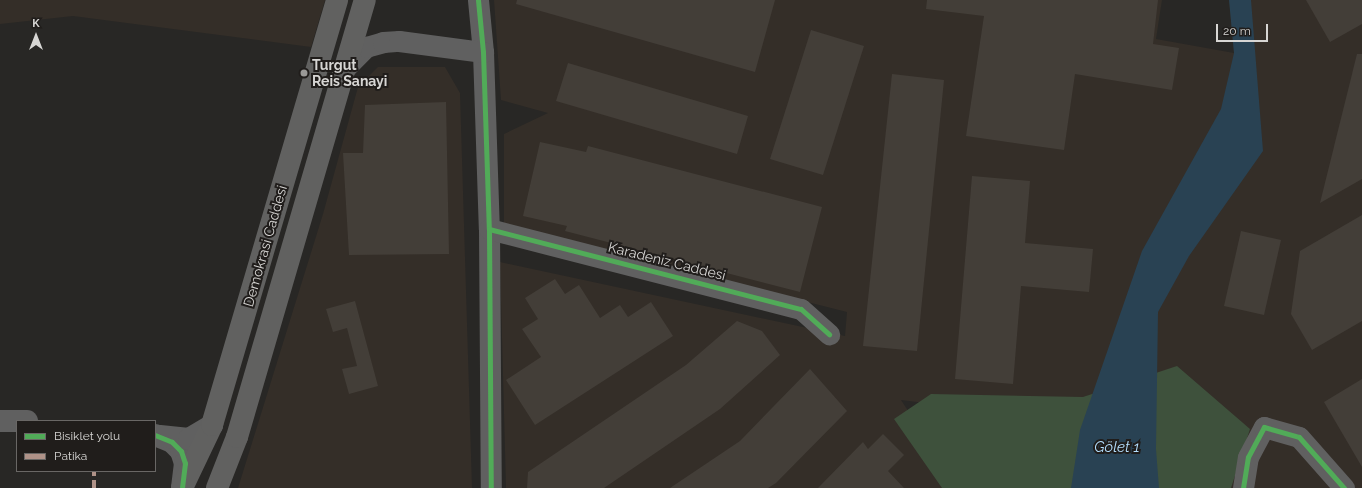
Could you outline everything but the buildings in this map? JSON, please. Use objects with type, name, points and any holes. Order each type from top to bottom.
[{"type":"main road","name":"Demokrasi Caddesi","points":[[182,487],[212,425],[338,0]]},
{"type":"main road","name":"Demokrasi Caddesi","points":[[217,488],[237,437],[343,70],[365,0]]},
{"type":"main road","points":[[204,488],[202,460],[212,425]]},
{"type":"street","points":[[478,0],[483,52],[489,229],[491,488]]},
{"type":"street","points":[[343,70],[366,47],[383,42],[399,41],[483,52]]},
{"type":"street","name":"Karadeniz Caddesi","points":[[489,229],[801,309],[829,334]]},
{"type":"street","points":[[0,421],[16,421]]},
{"type":"street","points":[[156,435],[177,440],[189,439],[212,425]]},
{"type":"street","points":[[1243,488],[1248,457],[1264,427],[1299,437],[1344,488]]},
{"type":"street","points":[[156,435],[172,442],[181,451],[185,462],[182,487]]},
{"type":"shaded area","points":[[0,0],[325,0],[311,47],[73,16],[0,24]]},
{"type":"shaded area","points":[[494,0],[1162,0],[1156,39],[1234,53],[1229,0],[1362,0],[1362,488],[1048,488],[1071,421],[901,400],[958,488],[506,488],[500,262],[845,336],[847,312],[504,225],[504,134],[548,113],[501,100]]},
{"type":"shaded area","points":[[378,67],[445,67],[460,93],[472,488],[238,488],[323,214],[358,87]]},
{"type":"green space","points":[[1177,366],[1250,429],[1231,488],[942,488],[894,419],[931,394],[1083,397]]},
{"type":"water","name":"Gölet 1","points":[[1229,0],[1251,0],[1263,151],[1189,256],[1158,312],[1156,449],[1159,488],[1071,488],[1080,430],[1142,251],[1221,109],[1234,53]]},
{"type":"marked path","points":[[94,472],[94,488]]},
{"type":"cycle path","points":[[478,0],[483,52],[489,229],[491,488]]},
{"type":"cycle path","points":[[489,229],[801,309],[829,334]]},
{"type":"cycle path","points":[[1243,488],[1248,457],[1264,427],[1299,437],[1344,488]]},
{"type":"cycle path","points":[[156,435],[172,442],[181,451],[185,463],[182,487]]},
{"type":"place","name":"Turgut Reis Sanayi","points":[[304,73]]}]
